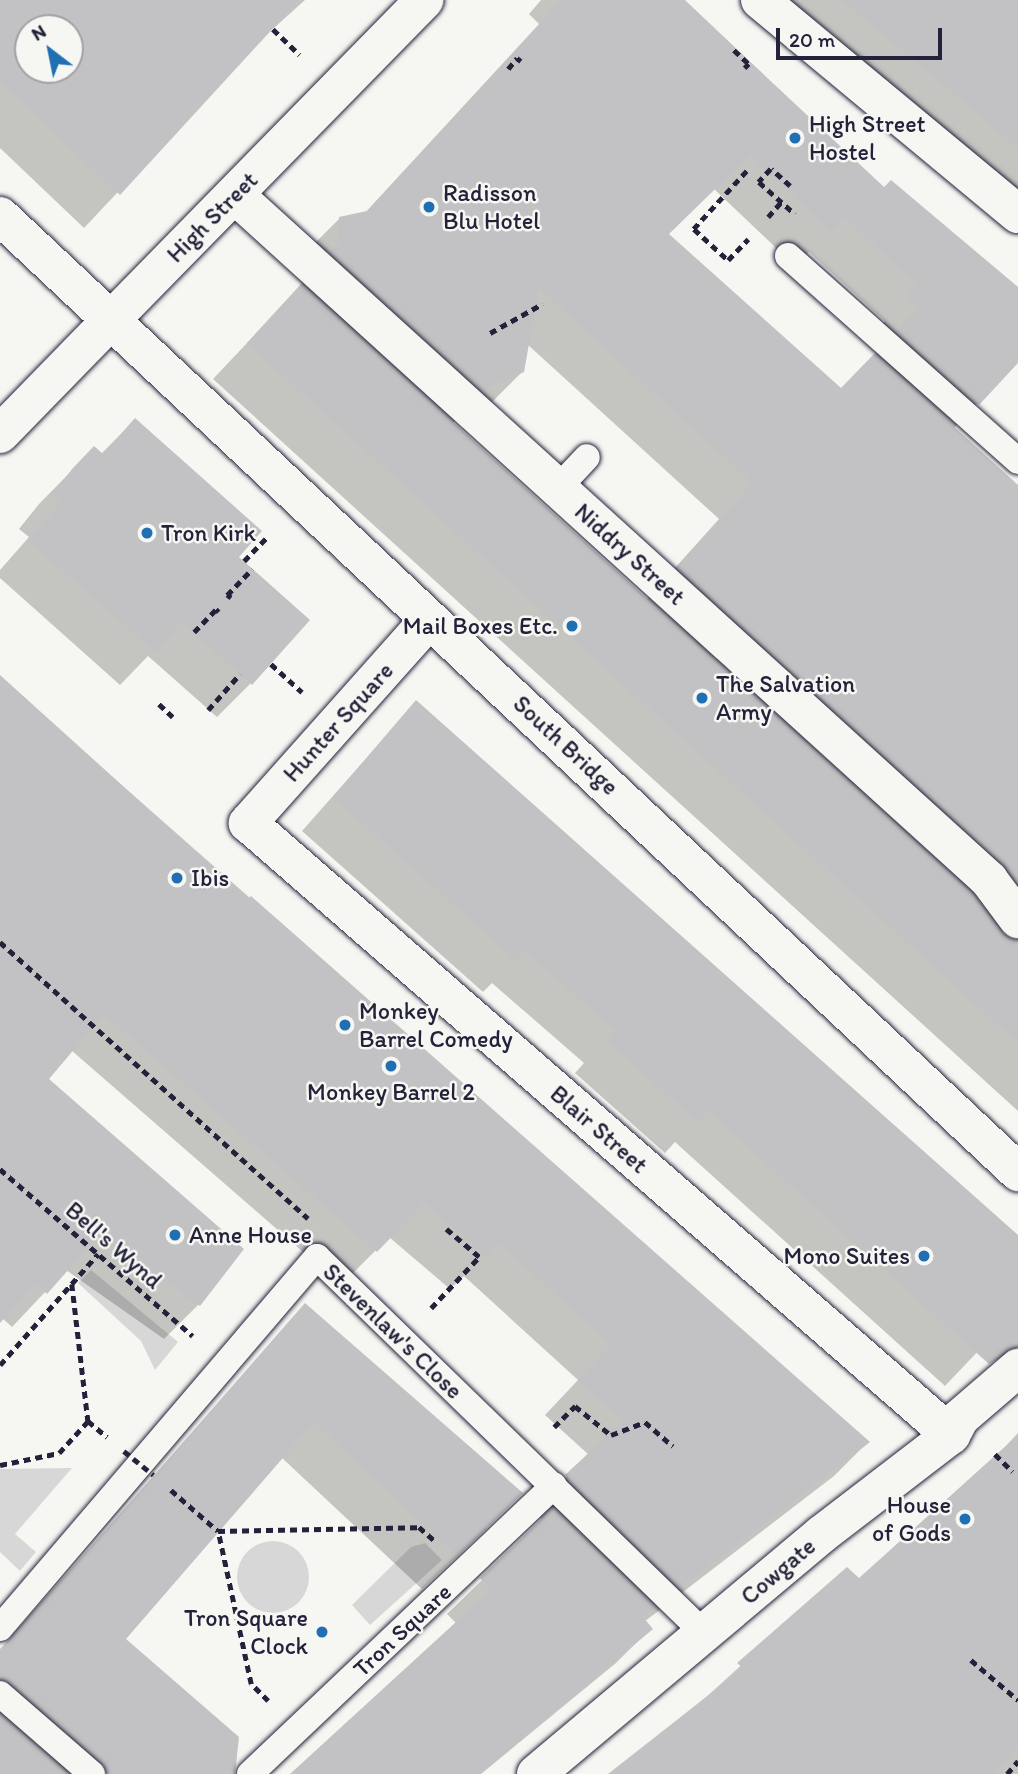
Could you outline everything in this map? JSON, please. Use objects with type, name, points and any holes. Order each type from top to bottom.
[{"type":"street","name":"High Street","points":[[0,434],[424,0]]},
{"type":"street","points":[[760,0],[1018,214]]},
{"type":"street","name":"Niddry Street","points":[[234,195],[989,880],[1018,919]]},
{"type":"street","name":"South Bridge","points":[[0,216],[428,621],[529,710],[1018,1172]]},
{"type":"street","name":"Hunter Square","points":[[248,823],[428,621]]},
{"type":"street","name":"Blair Street","points":[[248,823],[951,1435]]},
{"type":"street","name":"Cowgate","points":[[536,1774],[822,1534],[951,1435],[960,1418],[1018,1368]]},
{"type":"lane","points":[[788,256],[1018,461]]},
{"type":"lane","points":[[558,488],[587,457]]},
{"type":"lane","points":[[0,1628],[317,1257]]},
{"type":"lane","name":"Stevenlaw's Close","points":[[317,1257],[705,1634]]},
{"type":"lane","name":"Tron Square","points":[[250,1774],[554,1486]]},
{"type":"lane","points":[[0,1694],[92,1774]]},
{"type":"path","points":[[734,50],[749,64],[745,68]]},
{"type":"path","points":[[508,69],[517,58],[522,61]]},
{"type":"path","points":[[767,189],[759,181],[771,169],[790,187]]},
{"type":"path","points":[[747,171],[694,229],[728,260],[748,239]]},
{"type":"path","points":[[490,333],[542,304]]},
{"type":"path","points":[[244,561],[269,535]]},
{"type":"path","points":[[231,598],[228,595],[252,569]]},
{"type":"path","points":[[194,632],[216,609],[219,612]]},
{"type":"path","points":[[208,710],[240,674]]},
{"type":"path","points":[[159,705],[173,717]]},
{"type":"path","name":"Stevenlaw's Close","points":[[0,942],[196,1121],[307,1214],[317,1257]]},
{"type":"path","name":"Bell's Wynd","points":[[0,1169],[196,1339]]},
{"type":"path","points":[[402,1339],[479,1257],[446,1229]]},
{"type":"path","points":[[0,1365],[98,1254]]},
{"type":"path","points":[[72,1283],[88,1421],[218,1531],[251,1684]]},
{"type":"path","points":[[525,1458],[575,1406],[611,1435],[645,1422],[673,1446]]},
{"type":"path","points":[[0,1465],[59,1453],[88,1421]]},
{"type":"path","points":[[218,1531],[419,1527]]},
{"type":"path","points":[[971,1660],[1018,1700]]},
{"type":"path","points":[[1007,1774],[1018,1761]]},
{"type":"shaded area","points":[[91,1270],[178,1342],[155,1370],[141,1341],[78,1283]]},
{"type":"shaded area","points":[[72,1468],[15,1534],[36,1552],[20,1571],[0,1552],[0,1469]]},
{"type":"shaded area","points":[[280,1541],[299,1551],[307,1563],[307,1591],[299,1603],[287,1611],[266,1613],[247,1603],[239,1591],[237,1570],[247,1551],[259,1543]]},
{"type":"shaded area","points":[[425,1543],[442,1560],[370,1625],[352,1605],[411,1547]]},
{"type":"building","points":[[0,0],[299,0],[120,195],[0,81]]},
{"type":"building","points":[[562,0],[684,0],[884,187],[891,180],[1018,287],[1018,363],[979,405],[896,331],[919,307],[907,296],[918,285],[845,218],[831,232],[750,155],[669,234],[841,388],[874,354],[1018,485],[1018,882],[1004,864],[677,567],[753,483],[539,288],[524,372],[483,390],[330,252],[338,244],[339,217],[367,211]]},
{"type":"building","points":[[842,0],[1018,0],[1018,149],[979,115]]},
{"type":"building","points":[[301,284],[973,895],[1001,933],[1018,940],[1018,1043],[247,343]]},
{"type":"building","name":"Tron Kirk","points":[[135,418],[262,531],[239,557],[310,620],[252,685],[182,622],[155,652],[28,540],[61,502],[52,494],[73,468],[94,446],[103,454]]},
{"type":"building","points":[[0,675],[248,899],[251,896],[870,1442],[680,1588],[565,1475],[623,1421],[578,1380],[611,1345],[498,1242],[486,1256],[424,1203],[377,1252],[104,1014],[49,1079],[244,1249],[200,1306],[99,1235],[47,1294],[36,1283],[0,1323]]},
{"type":"building","points":[[416,700],[1018,1235],[1018,1347],[989,1364],[708,1111],[698,1122],[606,1040],[615,1030],[525,951],[517,961],[333,797]]},
{"type":"building","points":[[305,1303],[523,1493],[457,1556],[314,1422],[126,1639],[239,1737],[235,1774],[107,1774],[102,1762],[10,1682],[0,1679],[0,1652]]},
{"type":"building","points":[[1018,1435],[1018,1746],[993,1774],[608,1774],[743,1668],[737,1663],[847,1567],[859,1578]]},
{"type":"building","points":[[553,1508],[655,1607],[643,1617],[653,1629],[480,1774],[290,1774],[491,1590],[480,1578]]},
{"type":"building","points":[[0,1715],[68,1774],[0,1774]]},
{"type":"place","name":"High Street Hostel","points":[[795,138]]},
{"type":"place","name":"Radisson Blu Hotel","points":[[429,207]]},
{"type":"place","name":"Tron Kirk","points":[[147,533]]},
{"type":"place","name":"Mail Boxes Etc.","points":[[572,626]]},
{"type":"place","name":"The Salvation Army","points":[[702,698]]},
{"type":"place","name":"Ibis","points":[[177,878]]},
{"type":"place","name":"Monkey Barrel Comedy","points":[[345,1025]]},
{"type":"place","name":"Monkey Barrel 2","points":[[391,1066]]},
{"type":"place","name":"Anne House","points":[[175,1235]]},
{"type":"place","name":"Mono Suites","points":[[924,1256]]},
{"type":"place","name":"House of Gods","points":[[965,1519]]},
{"type":"place","name":"Tron Square Clock","points":[[322,1632]]}]
